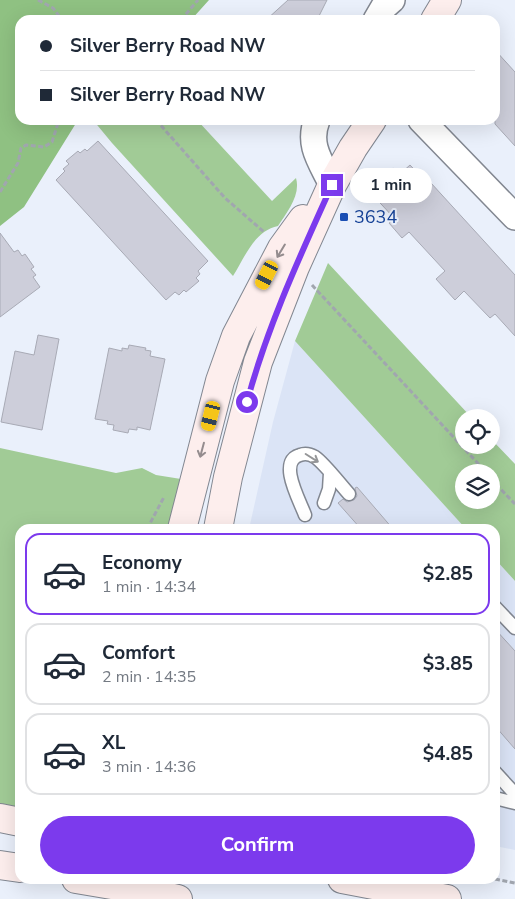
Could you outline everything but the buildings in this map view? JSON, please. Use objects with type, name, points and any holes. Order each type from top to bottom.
[{"type":"street","points":[[379,15],[392,0]]},
{"type":"street","points":[[438,15],[447,0]]},
{"type":"street","points":[[315,125],[313,130],[313,146],[332,185]]},
{"type":"street","points":[[219,524],[228,477],[258,362],[295,266],[332,185],[369,125]]},
{"type":"street","points":[[426,125],[515,218]]},
{"type":"street","points":[[183,524],[220,381],[236,336],[282,248],[297,225],[332,185]]},
{"type":"street","points":[[0,818],[15,821]]},
{"type":"street","points":[[0,865],[15,867]]},
{"type":"street","points":[[368,884],[448,899]]},
{"type":"street","points":[[90,885],[135,886],[178,899]]},
{"type":"lane","points":[[305,516],[290,473],[289,463],[294,456],[305,453],[314,457],[349,494]]},
{"type":"lane","points":[[324,503],[329,489],[330,473]]},
{"type":"lane","points":[[500,612],[515,628]]},
{"type":"lane","points":[[500,778],[515,794]]},
{"type":"lane","points":[[500,799],[515,803]]},
{"type":"path","points":[[38,0],[53,8],[58,15]]},
{"type":"path","points":[[185,15],[198,0]]},
{"type":"path","points":[[0,192],[18,163],[21,148],[26,145],[44,147],[52,142],[57,125]]},
{"type":"path","points":[[160,125],[225,198],[264,232]]},
{"type":"path","points":[[314,287],[479,464]]},
{"type":"path","points":[[500,488],[515,504]]},
{"type":"path","points":[[150,524],[167,492]]},
{"type":"path","points":[[500,880],[515,883]]},
{"type":"shaded area","points":[[295,341],[461,524],[250,524],[273,422]]},
{"type":"shaded area","points":[[500,564],[515,581],[515,850],[500,847]]},
{"type":"green space","points":[[0,0],[209,0],[196,15],[15,15],[15,125],[75,125],[24,207],[0,226]]},
{"type":"green space","points":[[97,125],[202,125],[272,201],[296,178],[297,191],[289,209],[278,226],[263,233],[256,239],[233,276]]},
{"type":"green space","points":[[328,263],[464,409],[455,409],[455,454],[500,454],[500,448],[515,464],[515,581],[500,564],[500,524],[461,524],[295,341]]},
{"type":"green space","points":[[0,448],[116,473],[142,468],[156,475],[181,479],[171,524],[15,524],[15,808],[0,805]]},
{"type":"place","name":"3634","points":[[344,217]]},
{"type":"route","points":[[247,402],[258,362],[295,266],[332,185]]}]
